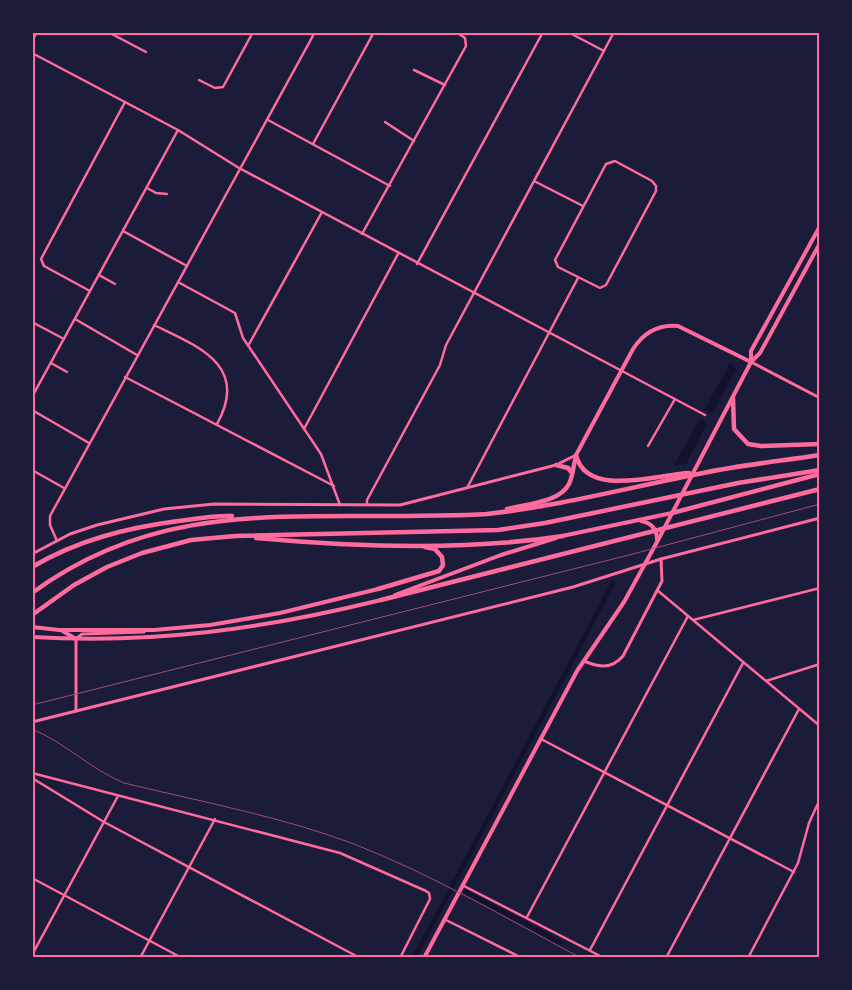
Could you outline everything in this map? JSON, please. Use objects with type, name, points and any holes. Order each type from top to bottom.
[{"type":"highway","points":[[733,398],[734,429],[748,444],[761,446],[820,444]]},
{"type":"highway","points":[[576,455],[582,471],[602,481],[705,472],[820,455]]},
{"type":"highway","points":[[486,514],[556,496],[567,487],[576,455]]},
{"type":"highway","points":[[556,464],[568,468],[572,473]]},
{"type":"highway","points":[[33,615],[74,585],[124,560],[191,540],[235,536],[498,530],[545,523],[738,483],[820,470]]},
{"type":"highway","points":[[32,567],[73,546],[124,529],[204,517],[486,514],[555,504],[705,472]]},
{"type":"highway","points":[[672,514],[820,474]]},
{"type":"highway","points":[[381,600],[820,489]]},
{"type":"highway","points":[[32,593],[77,564],[130,540],[192,524],[248,517]]},
{"type":"highway","points":[[235,536],[331,544],[411,545],[512,543],[564,536]]},
{"type":"highway","points":[[378,589],[439,571],[443,560],[440,552],[411,545]]},
{"type":"main road","points":[[751,362],[752,351],[820,226]]},
{"type":"main road","points":[[424,958],[584,660],[624,602],[658,542],[751,362],[760,353],[820,243]]},
{"type":"main road","points":[[576,455],[633,349],[653,329],[665,326],[678,326],[751,362]]},
{"type":"main road","points":[[32,637],[76,639],[158,638],[220,632],[284,622],[381,600],[501,555],[564,536],[672,514]]},
{"type":"main road","points":[[637,521],[651,525],[656,533],[658,542]]},
{"type":"main road","points":[[32,627],[59,630],[71,628],[154,630],[219,624],[280,613],[378,589]]},
{"type":"main road","points":[[219,624],[220,632]]},
{"type":"main road","points":[[59,630],[76,639]]},
{"type":"street","points":[[32,41],[37,32]]},
{"type":"street","points":[[108,32],[146,52]]},
{"type":"street","points":[[313,144],[374,32]]},
{"type":"street","points":[[362,234],[466,46],[466,40],[456,32]]},
{"type":"street","points":[[417,264],[543,32]]},
{"type":"street","points":[[568,32],[604,51]]},
{"type":"street","points":[[367,506],[367,500],[440,365],[446,345],[614,32]]},
{"type":"street","points":[[199,80],[215,88],[224,86],[252,33]]},
{"type":"street","points":[[57,541],[49,521],[64,488],[268,120],[314,33]]},
{"type":"street","points":[[32,53],[178,130],[240,168],[417,264],[705,415]]},
{"type":"street","points":[[414,70],[445,85]]},
{"type":"street","points":[[90,291],[44,266],[41,262],[41,257],[126,102]]},
{"type":"street","points":[[268,120],[390,186]]},
{"type":"street","points":[[384,122],[414,141]]},
{"type":"street","points":[[32,397],[178,130]]},
{"type":"street","points":[[610,162],[615,162],[652,181],[656,186],[656,191],[606,285],[601,288],[578,278],[555,264],[556,257],[583,206],[606,164],[610,162]]},
{"type":"street","points":[[534,180],[583,206]]},
{"type":"street","points":[[147,188],[156,193],[168,194]]},
{"type":"street","points":[[248,346],[322,212]]},
{"type":"street","points":[[123,231],[187,266]]},
{"type":"street","points":[[304,428],[398,253]]},
{"type":"street","points":[[99,275],[115,284]]},
{"type":"street","points":[[467,488],[578,278]]},
{"type":"street","points":[[178,282],[235,313],[243,338],[321,454],[335,486],[341,506]]},
{"type":"street","points":[[75,319],[137,355]]},
{"type":"street","points":[[32,322],[64,339]]},
{"type":"street","points":[[154,325],[202,348],[218,364],[225,377],[227,396],[224,410],[217,424]]},
{"type":"street","points":[[751,362],[820,398]]},
{"type":"street","points":[[51,363],[67,372]]},
{"type":"street","points":[[125,377],[335,486]]},
{"type":"street","points":[[648,446],[675,399]]},
{"type":"street","points":[[32,410],[89,443]]},
{"type":"street","points":[[32,554],[57,541],[97,525],[164,509],[214,504],[367,506],[408,503],[556,464],[576,455]]},
{"type":"street","points":[[32,470],[64,488]]},
{"type":"street","points":[[32,722],[573,587],[661,559],[820,518]]},
{"type":"street","points":[[584,660],[596,666],[606,667],[619,660],[657,590],[663,575],[661,559]]},
{"type":"street","points":[[693,620],[820,588]]},
{"type":"street","points":[[657,590],[820,726]]},
{"type":"street","points":[[527,917],[688,616]]},
{"type":"street","points":[[76,711],[76,639],[82,634],[116,634],[154,630]]},
{"type":"street","points":[[590,950],[743,663]]},
{"type":"street","points":[[766,682],[820,664]]},
{"type":"street","points":[[666,958],[799,709]]},
{"type":"street","points":[[541,740],[794,872]]},
{"type":"street","points":[[32,773],[340,852],[429,893],[430,899],[400,958]]},
{"type":"street","points":[[32,778],[104,822],[360,958]]},
{"type":"street","points":[[32,955],[118,796]]},
{"type":"street","points":[[748,958],[794,872],[801,856],[811,817],[820,798]]},
{"type":"street","points":[[140,958],[215,819]]},
{"type":"street","points":[[32,878],[182,958]]},
{"type":"street","points":[[462,885],[604,958]]},
{"type":"street","points":[[444,919],[522,958]]},
{"type":"shaded area","points":[[731,362],[736,370],[712,414],[704,410]]},
{"type":"shaded area","points":[[700,418],[707,424],[686,464],[674,466]]},
{"type":"waterway","points":[[452,887],[613,583]]},
{"type":"waterway","points":[[414,958],[450,891]]},
{"type":"waterway","points":[[466,892],[561,943]]},
{"type":"railway","points":[[32,705],[629,555],[820,504]]},
{"type":"railway","points":[[32,729],[56,741],[100,771],[124,783],[299,826],[327,834],[383,856],[469,898],[581,958]]}]
